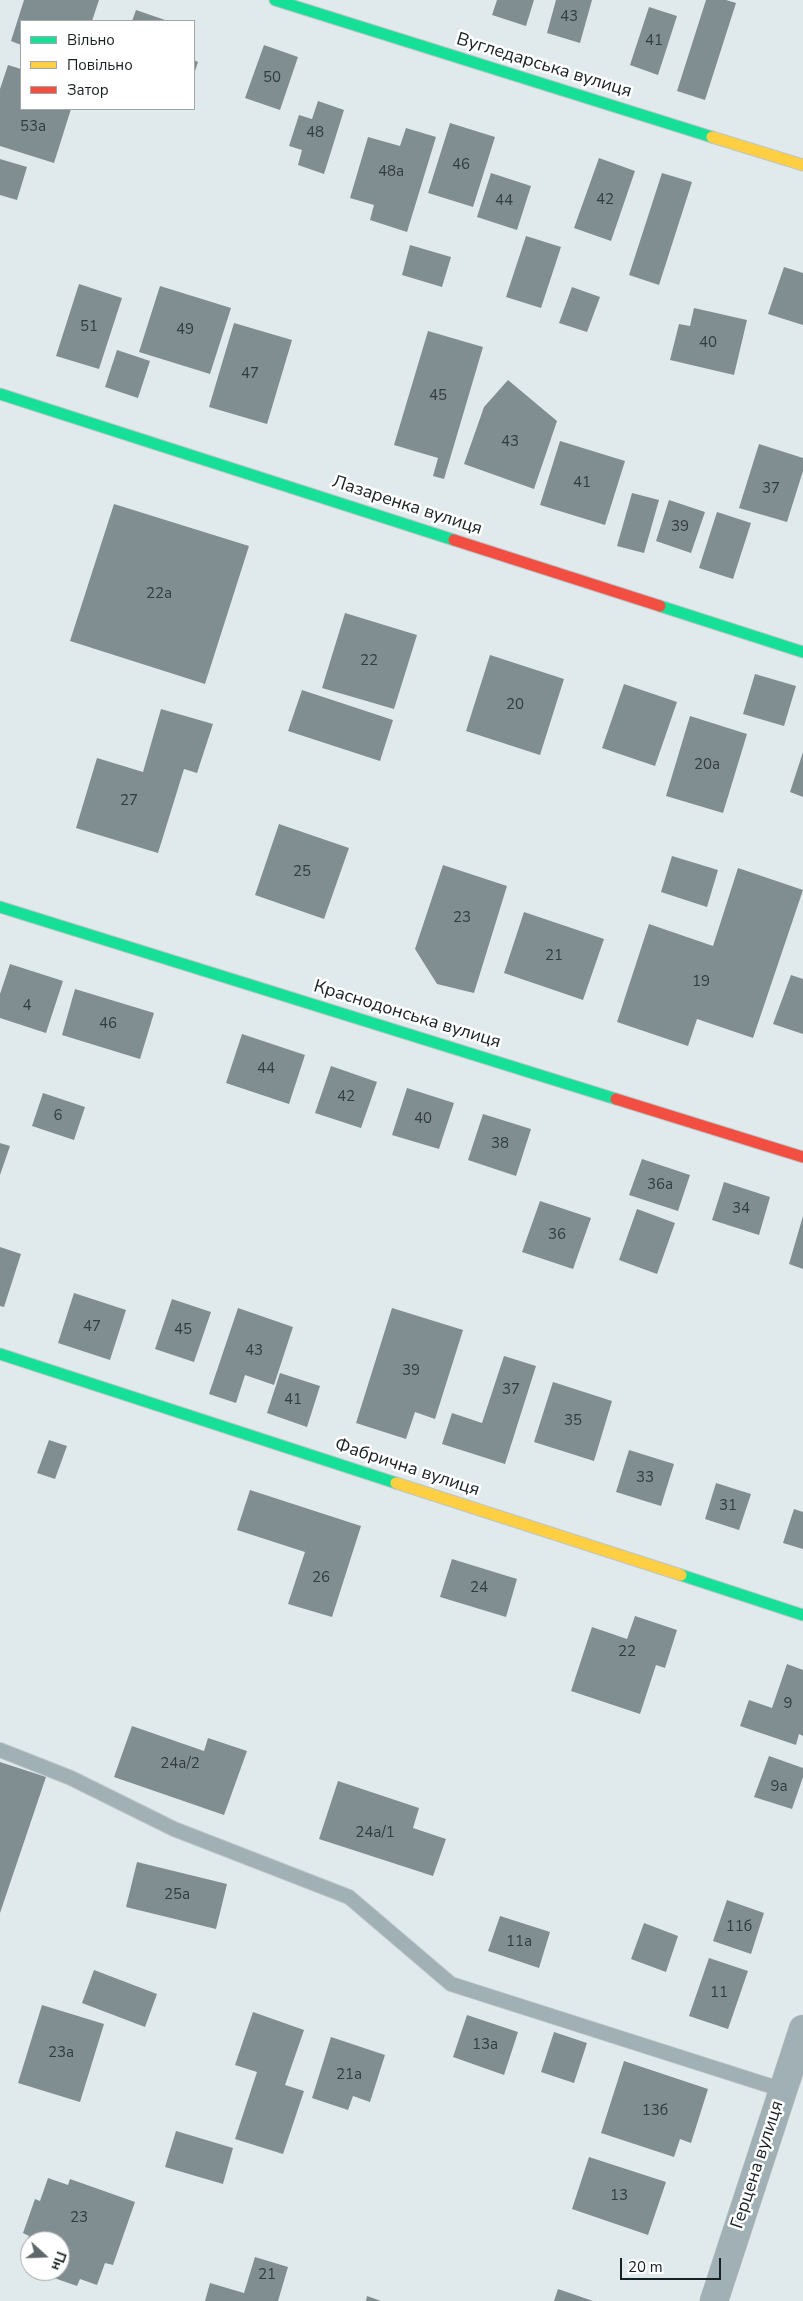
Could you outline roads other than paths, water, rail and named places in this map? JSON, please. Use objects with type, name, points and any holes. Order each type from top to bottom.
[{"type":"street","name":"Вугледарська вулиця","points":[[275,0],[803,164]]},
{"type":"street","name":"Лазаренка вулиця","points":[[0,394],[803,652]]},
{"type":"street","name":"Краснодонська вулиця","points":[[0,907],[803,1157]]},
{"type":"street","name":"Фабрична вулиця","points":[[0,1354],[803,1614]]},
{"type":"street","name":"Герцена вулиця","points":[[714,2301],[803,2029]]},
{"type":"lane","points":[[0,1750],[72,1778],[174,1829],[349,1897],[451,1984],[783,2090]]}]
